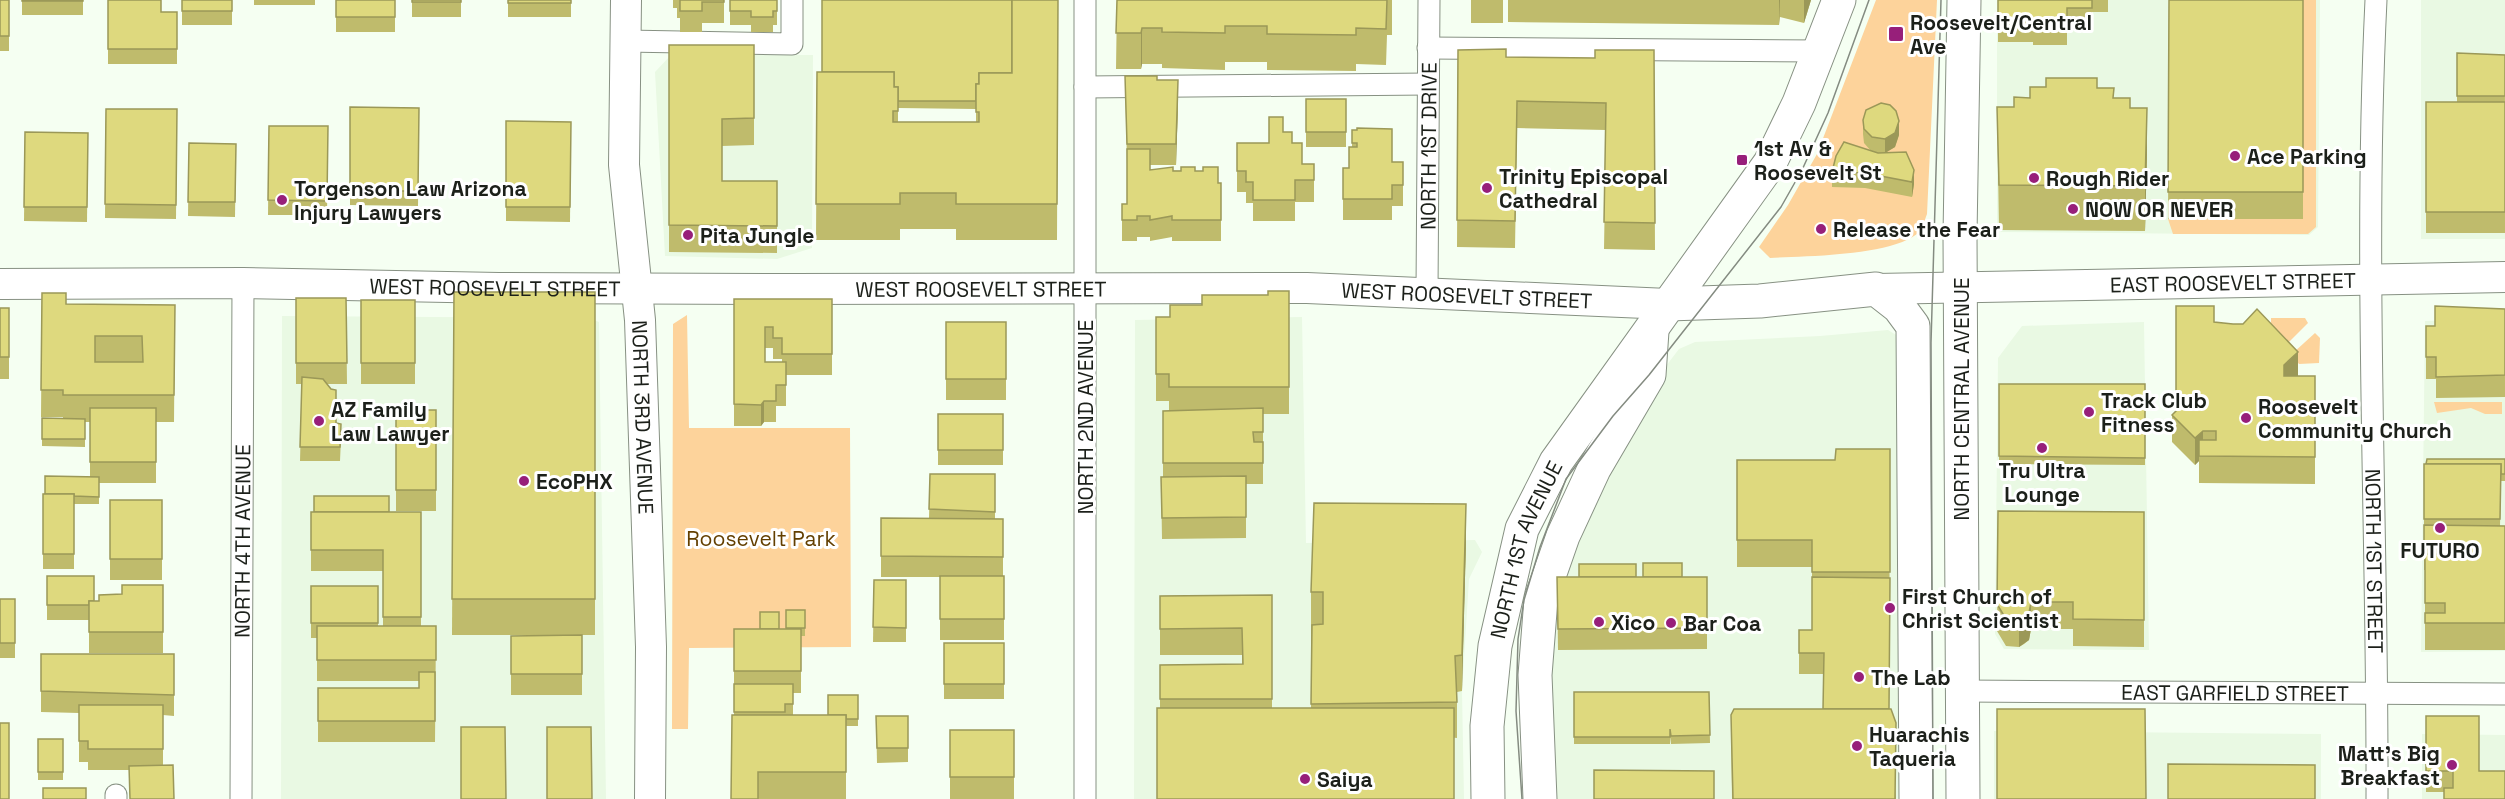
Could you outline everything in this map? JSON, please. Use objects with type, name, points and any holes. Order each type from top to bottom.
[{"type":"main road","points":[[1660,317],[1770,163],[1820,51],[1839,0]]},
{"type":"main road","name":"NORTH CENTRAL AVENUE","points":[[1963,799],[1960,287],[1964,0]]},
{"type":"main road","points":[[1876,289],[1899,307],[1913,326],[1915,342],[1916,799]]},
{"type":"main road","name":"WEST ROOSEVELT STREET","points":[[1660,317],[1760,301],[1876,289]]},
{"type":"main road","name":"NORTH 1ST AVENUE","points":[[1488,799],[1487,726],[1495,646],[1522,529],[1556,462],[1660,317]]},
{"type":"main road","name":"NORTH 1ST AVENUE","points":[[1540,799],[1535,675],[1541,599],[1563,536],[1594,469],[1649,375],[1660,317]]},
{"type":"main road","points":[[1926,799],[1946,722],[1949,640],[1962,608]]},
{"type":"street","name":"NORTH 3RD AVENUE","points":[[626,0],[624,165],[638,288],[651,647],[650,799]]},
{"type":"street","points":[[626,41],[792,44],[792,0]]},
{"type":"street","name":"NORTH 2ND AVENUE","points":[[1085,0],[1085,799]]},
{"type":"street","name":"NORTH 1ST DRIVE","points":[[1427,292],[1429,0]]},
{"type":"street","name":"NORTH 1ST STREET","points":[[2376,0],[2371,96],[2370,278],[2378,693],[2377,799]]},
{"type":"street","points":[[1428,48],[1820,51]]},
{"type":"street","points":[[1085,87],[1428,84]]},
{"type":"street","name":"EAST ROOSEVELT STREET","points":[[1960,287],[2505,277]]},
{"type":"street","name":"WEST ROOSEVELT STREET","points":[[0,284],[243,283],[638,288],[1307,288],[1427,292],[1660,317]]},
{"type":"street","name":"NORTH 4TH AVENUE","points":[[241,799],[243,283]]},
{"type":"street","name":"WEST ROOSEVELT STREET","points":[[1876,289],[1960,287]]},
{"type":"street","name":"EAST GARFIELD STREET","points":[[1963,691],[2505,694]]},
{"type":"shaded area","points":[[1997,0],[2320,0],[2318,227],[2309,235],[1997,232]]},
{"type":"shaded area","points":[[2421,0],[2505,0],[2505,239],[2421,239]]},
{"type":"shaded area","points":[[671,55],[813,55],[812,248],[777,259],[665,256],[655,72]]},
{"type":"shaded area","points":[[282,316],[589,318],[599,322],[606,799],[281,799]]},
{"type":"shaded area","points":[[1302,317],[1306,543],[1475,540],[1482,552],[1469,579],[1462,691],[1464,799],[1134,799],[1135,320]]},
{"type":"shaded area","points":[[2505,318],[2505,651],[2421,652],[2425,321]]},
{"type":"shaded area","points":[[2144,322],[2149,650],[2004,649],[1995,634],[1998,358],[2022,326]]},
{"type":"shaded area","points":[[1888,330],[1901,338],[1909,799],[1550,799],[1551,621],[1571,539],[1653,383],[1679,349],[1695,342]]},
{"type":"shaded area","points":[[1994,731],[2321,734],[2321,799],[1994,799]]},
{"type":"shaded area","points":[[2422,734],[2505,735],[2505,799],[2422,799]]},
{"type":"green space","points":[[1876,0],[1937,0],[1927,214],[1923,225],[1920,231],[1908,239],[1872,250],[1770,258],[1759,247],[1788,205],[1817,154]]},
{"type":"green space","points":[[2303,0],[2316,0],[2316,227],[2308,234],[2173,234],[2168,219],[2303,219]]},
{"type":"green space","name":"Roosevelt Park","points":[[687,315],[689,428],[850,428],[851,647],[689,648],[688,729],[672,729],[673,324]]},
{"type":"green space","points":[[2271,318],[2305,318],[2308,323],[2289,342],[2278,342],[2271,335]]},
{"type":"green space","points":[[2315,333],[2320,338],[2319,363],[2299,364],[2293,357],[2293,353]]},
{"type":"green space","points":[[2434,402],[2502,402],[2502,414],[2485,414],[2471,408],[2437,413]]},
{"type":"building","points":[[0,0],[9,0],[9,36],[0,36]]},
{"type":"building","points":[[83,0],[83,1],[22,1]]},
{"type":"building","points":[[108,0],[161,0],[161,12],[177,12],[177,49],[108,49]]},
{"type":"building","points":[[182,0],[232,0],[232,11],[182,11]]},
{"type":"building","points":[[336,0],[395,0],[395,17],[336,17]]},
{"type":"building","points":[[412,0],[461,0],[461,2],[412,2]]},
{"type":"building","points":[[508,0],[571,0],[571,3],[508,3]]},
{"type":"building","points":[[680,0],[724,0],[724,2],[702,2],[702,11],[680,11]]},
{"type":"building","points":[[730,0],[777,0],[777,11],[773,11],[773,17],[751,17],[751,11],[730,11]]},
{"type":"building","points":[[822,0],[1012,0],[1012,73],[979,73],[979,84],[976,84],[976,101],[898,101],[898,87],[894,87],[894,72],[822,72]]},
{"type":"building","points":[[1012,0],[1058,0],[1057,204],[956,204],[956,193],[900,193],[900,204],[816,204],[817,72],[894,72],[894,87],[898,87],[898,111],[893,111],[893,122],[979,122],[979,112],[976,112],[976,84],[979,84],[979,73],[1012,73]]},
{"type":"building","points":[[1117,0],[1387,0],[1386,29],[1356,28],[1356,35],[1267,34],[1267,26],[1225,26],[1225,33],[1162,32],[1162,28],[1142,28],[1141,33],[1116,33]]},
{"type":"building","points":[[1998,0],[2092,0],[2092,8],[2067,8],[2067,23],[1998,21]]},
{"type":"building","name":"Ace Parking","points":[[2169,0],[2303,0],[2303,192],[2168,192]]},
{"type":"building","points":[[669,45],[754,45],[754,118],[722,119],[722,181],[777,181],[777,226],[669,225]]},
{"type":"building","name":"Trinity Episcopal Cathedral","points":[[1506,49],[1506,57],[1595,58],[1595,50],[1654,50],[1655,223],[1604,222],[1606,103],[1517,101],[1515,221],[1457,220],[1458,50]]},
{"type":"building","points":[[2457,53],[2505,55],[2505,96],[2457,96]]},
{"type":"building","points":[[1125,76],[1157,76],[1157,80],[1178,80],[1176,144],[1127,144]]},
{"type":"building","points":[[2046,78],[2097,78],[2097,88],[2114,88],[2113,98],[2130,98],[2130,108],[2147,108],[2145,186],[1999,185],[1997,107],[2014,107],[2014,97],[2030,98],[2030,87],[2046,87]]},
{"type":"building","points":[[1306,99],[1346,99],[1346,132],[1306,132]]},
{"type":"building","points":[[2426,102],[2505,102],[2505,212],[2426,212]]},
{"type":"building","points":[[1881,103],[1890,105],[1896,111],[1899,121],[1895,133],[1885,139],[1872,137],[1864,129],[1863,120],[1866,110]]},
{"type":"building","points":[[350,107],[419,108],[418,191],[350,191]]},
{"type":"building","points":[[106,109],[177,109],[176,205],[105,204]]},
{"type":"building","points":[[1269,117],[1283,117],[1283,132],[1292,132],[1292,143],[1302,143],[1302,164],[1314,164],[1314,180],[1295,180],[1295,200],[1253,200],[1253,182],[1246,182],[1246,171],[1237,171],[1237,143],[1269,143]]},
{"type":"building","points":[[506,121],[571,122],[570,207],[506,207]]},
{"type":"building","points":[[269,126],[328,126],[327,201],[268,200]]},
{"type":"building","points":[[1357,128],[1392,129],[1392,162],[1403,162],[1403,185],[1392,185],[1392,199],[1343,199],[1343,168],[1349,168],[1349,147],[1357,147],[1357,143],[1352,143],[1352,130],[1357,130]]},
{"type":"building","points":[[25,132],[88,133],[87,207],[24,207]]},
{"type":"building","points":[[1844,142],[1878,153],[1906,152],[1914,170],[1912,182],[1865,173],[1832,172],[1836,156]]},
{"type":"building","points":[[189,143],[236,144],[235,202],[188,202]]},
{"type":"building","points":[[1127,149],[1150,149],[1150,170],[1173,167],[1173,171],[1181,171],[1181,167],[1195,167],[1195,171],[1203,171],[1203,167],[1218,167],[1218,183],[1221,183],[1221,220],[1172,220],[1172,216],[1150,220],[1150,216],[1137,216],[1137,220],[1122,220],[1122,204],[1127,204]]},
{"type":"building","points":[[1268,291],[1289,291],[1289,387],[1169,387],[1169,374],[1156,374],[1156,317],[1170,317],[1170,305],[1202,305],[1202,295],[1268,295]]},
{"type":"building","name":"EcoPHX","points":[[454,292],[595,292],[595,599],[452,599]]},
{"type":"building","points":[[42,293],[66,293],[66,304],[175,305],[174,395],[63,395],[63,390],[41,390]],"holes":[[[95,336],[142,336],[143,362],[95,362]]]},
{"type":"building","points":[[296,298],[346,298],[347,363],[296,363]]},
{"type":"building","points":[[734,299],[832,299],[832,354],[782,354],[782,338],[773,338],[773,327],[765,327],[765,362],[786,362],[786,385],[776,385],[776,401],[764,401],[761,405],[734,404]]},
{"type":"building","points":[[361,300],[415,300],[415,363],[361,363]]},
{"type":"building","name":"Roosevelt Community Church","points":[[2176,306],[2214,306],[2214,322],[2233,324],[2243,324],[2257,309],[2298,352],[2284,365],[2284,376],[2315,376],[2315,457],[2199,456],[2199,440],[2216,440],[2216,431],[2203,431],[2195,438],[2172,415],[2179,408],[2176,406]]},
{"type":"building","points":[[2435,306],[2505,309],[2505,375],[2436,377],[2436,357],[2426,357],[2426,326],[2435,326]]},
{"type":"building","points":[[0,308],[9,308],[9,357],[0,357]]},
{"type":"building","points":[[946,322],[1006,322],[1006,379],[946,379]]},
{"type":"building","name":"AZ Family Law Lawyer","points":[[302,377],[323,379],[331,389],[336,390],[336,423],[341,424],[340,447],[300,447]]},
{"type":"building","points":[[1999,384],[2145,384],[2145,458],[1999,456]]},
{"type":"building","points":[[90,408],[156,408],[156,462],[90,462]]},
{"type":"building","points":[[1263,408],[1263,432],[1253,432],[1254,442],[1263,442],[1263,463],[1163,463],[1163,411]]},
{"type":"building","points":[[396,410],[436,410],[436,490],[396,490]]},
{"type":"building","points":[[938,414],[1003,414],[1003,450],[938,450]]},
{"type":"building","points":[[42,418],[85,419],[85,439],[42,439]]},
{"type":"building","points":[[1836,449],[1890,449],[1890,572],[1812,572],[1812,540],[1737,540],[1737,460],[1835,460]]},
{"type":"building","points":[[2427,459],[2505,459],[2505,474],[2501,474],[2501,464],[2426,464]]},
{"type":"building","points":[[2424,464],[2501,464],[2500,519],[2424,519]]},
{"type":"building","points":[[930,474],[995,474],[995,512],[929,509]]},
{"type":"building","points":[[45,476],[99,477],[99,497],[45,494]]},
{"type":"building","points":[[1246,476],[1246,517],[1162,518],[1161,477]]},
{"type":"building","points":[[43,494],[74,494],[74,554],[43,554]]},
{"type":"building","points":[[314,496],[389,496],[389,512],[314,512]]},
{"type":"building","points":[[110,500],[162,500],[162,559],[110,559]]},
{"type":"building","points":[[1314,503],[1466,504],[1462,655],[1455,656],[1457,702],[1311,704],[1312,625],[1323,624],[1323,592],[1311,592]]},
{"type":"building","points":[[1998,511],[2144,512],[2144,620],[2073,619],[2073,602],[2031,602],[2029,613],[2024,617],[2019,620],[2006,619],[1997,604]]},
{"type":"building","points":[[311,512],[421,512],[421,617],[383,617],[383,550],[311,550]]},
{"type":"building","points":[[881,518],[1003,519],[1003,557],[881,556]]},
{"type":"building","points":[[2424,525],[2505,526],[2505,623],[2425,623],[2425,613],[2445,613],[2445,603],[2425,603],[2425,554],[2446,554],[2446,543],[2424,543]]},
{"type":"building","points":[[1643,563],[1682,563],[1682,577],[1643,577]]},
{"type":"building","points":[[1579,564],[1636,564],[1636,577],[1579,577]]},
{"type":"building","points":[[47,576],[94,576],[94,601],[89,601],[89,605],[47,605]]},
{"type":"building","points":[[940,576],[1004,576],[1004,619],[940,619]]},
{"type":"building","points":[[1557,577],[1707,577],[1707,628],[1558,629]]},
{"type":"building","points":[[1812,577],[1890,578],[1889,709],[1823,709],[1824,653],[1799,653],[1799,630],[1812,630]]},
{"type":"building","points":[[874,580],[906,580],[906,628],[873,627]]},
{"type":"building","points":[[122,585],[163,585],[163,632],[89,632],[89,601],[99,601],[99,595],[122,594]]},
{"type":"building","points":[[311,586],[378,586],[378,623],[311,623]]},
{"type":"building","points":[[1272,595],[1272,699],[1160,699],[1160,665],[1243,664],[1242,628],[1160,629],[1160,596]]},
{"type":"building","points":[[0,599],[15,599],[15,643],[0,643]]},
{"type":"building","points":[[786,610],[805,610],[805,628],[786,628]]},
{"type":"building","points":[[760,612],[779,612],[779,629],[760,629]]},
{"type":"building","points":[[317,626],[436,626],[436,660],[317,660]]},
{"type":"building","points":[[734,629],[801,629],[801,671],[734,671]]},
{"type":"building","points":[[582,635],[582,674],[511,674],[511,636]]},
{"type":"building","points":[[944,643],[1004,643],[1004,684],[944,684]]},
{"type":"building","points":[[41,654],[174,654],[174,695],[41,691]]},
{"type":"building","points":[[419,672],[435,672],[435,721],[318,721],[318,688],[419,688]]},
{"type":"building","points":[[734,684],[793,684],[793,704],[785,704],[785,712],[734,712]]},
{"type":"building","points":[[1574,692],[1709,692],[1710,735],[1671,736],[1670,729],[1670,737],[1574,737]]},
{"type":"building","points":[[828,695],[858,695],[858,719],[846,719],[846,715],[828,715]]},
{"type":"building","points":[[79,705],[163,705],[163,749],[88,749],[88,741],[79,741]]},
{"type":"building","points":[[1157,708],[1454,708],[1454,799],[1157,799]]},
{"type":"building","points":[[1734,709],[1891,709],[1896,723],[1895,799],[1733,799],[1731,715]]},
{"type":"building","points":[[1997,709],[2145,709],[2146,799],[1997,799]]},
{"type":"building","points":[[732,715],[846,715],[846,772],[758,772],[758,799],[731,799]]},
{"type":"building","points":[[876,716],[908,716],[908,748],[877,748]]},
{"type":"building","points":[[2426,716],[2479,716],[2479,771],[2505,771],[2505,799],[2444,799],[2444,788],[2453,788],[2453,771],[2426,771]]},
{"type":"building","points":[[0,723],[9,723],[9,799],[0,799]]},
{"type":"building","points":[[461,727],[505,727],[506,799],[461,799]]},
{"type":"building","points":[[547,727],[591,727],[592,799],[547,799]]},
{"type":"building","points":[[950,730],[1014,730],[1014,777],[950,777]]},
{"type":"building","points":[[38,739],[63,739],[63,772],[38,772]]},
{"type":"building","points":[[2168,764],[2315,765],[2315,799],[2168,799]]},
{"type":"building","points":[[173,765],[174,799],[130,799],[129,766]]},
{"type":"building","points":[[1594,770],[1714,771],[1714,799],[1594,799]]},
{"type":"building","points":[[43,788],[86,788],[86,799],[43,799]]},
{"type":"tram line","points":[[1522,799],[1516,711],[1518,639],[1524,600],[1540,547],[1566,479],[1613,416],[1649,375],[1781,207],[1802,170],[1828,113],[1869,0]]},
{"type":"tram line","points":[[1933,799],[1931,343],[1941,0]]},
{"type":"place","name":"Roosevelt/Central Ave","points":[[1896,34]]},
{"type":"place","name":"Ace Parking","points":[[2235,156]]},
{"type":"place","name":"1st Av & Roosevelt St","points":[[1742,160]]},
{"type":"place","name":"Rough Rider","points":[[2034,178]]},
{"type":"place","name":"Trinity Episcopal Cathedral","points":[[1487,188]]},
{"type":"place","name":"Torgenson Law Arizona Injury Lawyers","points":[[282,200]]},
{"type":"place","name":"NOW OR NEVER","points":[[2073,209]]},
{"type":"place","name":"Release the Fear","points":[[1821,229]]},
{"type":"place","name":"Pita Jungle","points":[[688,235]]},
{"type":"place","name":"Track Club Fitness","points":[[2089,412]]},
{"type":"place","name":"Roosevelt Community Church","points":[[2246,418]]},
{"type":"place","name":"AZ Family Law Lawyer","points":[[319,421]]},
{"type":"place","name":"Tru Ultra Lounge","points":[[2042,448]]},
{"type":"place","name":"EcoPHX","points":[[524,481]]},
{"type":"place","name":"FUTURO","points":[[2440,528]]},
{"type":"place","name":"First Church of Christ Scientist","points":[[1890,608]]},
{"type":"place","name":"Xico","points":[[1599,622]]},
{"type":"place","name":"Bar Coa","points":[[1671,623]]},
{"type":"place","name":"The Lab","points":[[1859,677]]},
{"type":"place","name":"Huarachis Taqueria","points":[[1857,746]]},
{"type":"place","name":"Matt's Big Breakfast","points":[[2452,765]]},
{"type":"place","name":"Saiya","points":[[1305,779]]}]
